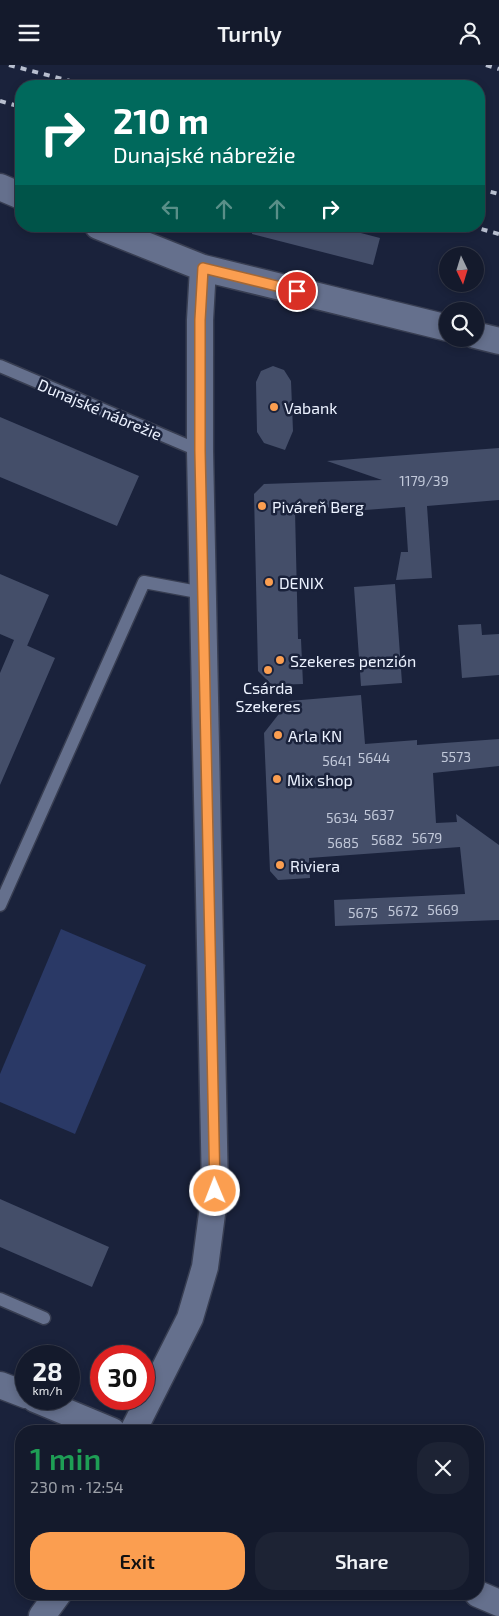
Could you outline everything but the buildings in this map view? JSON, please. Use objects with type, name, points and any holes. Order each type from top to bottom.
[{"type":"street","points":[[0,187],[15,193]]},
{"type":"street","points":[[113,232],[203,268],[439,326]]},
{"type":"street","points":[[136,1425],[190,1318],[205,1267],[215,1191],[200,451],[200,320],[203,268]]},
{"type":"street","points":[[484,337],[499,341]]},
{"type":"street","points":[[0,1385],[15,1391]]},
{"type":"street","points":[[61,1410],[98,1425]]},
{"type":"street","points":[[484,1596],[499,1603]]},
{"type":"street","points":[[42,1616],[54,1600]]},
{"type":"lane","name":"Dunajské nábrežie","points":[[0,366],[200,451]]},
{"type":"lane","points":[[0,905],[144,582],[203,593]]},
{"type":"lane","points":[[0,1299],[44,1317]]},
{"type":"shaded area","points":[[61,929],[146,965],[75,1134],[0,1102],[0,1074]]},
{"type":"railway","points":[[9,65],[66,80]]},
{"type":"railway","points":[[486,65],[499,69]]},
{"type":"railway","points":[[0,101],[15,105]]},
{"type":"railway","points":[[485,190],[499,194]]},
{"type":"railway","points":[[485,230],[499,234]]},
{"type":"place","name":"Vabank","points":[[274,407]]},
{"type":"place","name":"Piváreň Berg","points":[[262,506]]},
{"type":"place","name":"DENIX","points":[[269,582]]},
{"type":"place","name":"Szekeres penzión","points":[[280,660]]},
{"type":"place","name":"Csárda Szekeres","points":[[268,670]]},
{"type":"place","name":"Arla KN","points":[[278,735]]},
{"type":"place","name":"Mix shop","points":[[277,779]]},
{"type":"place","name":"Riviera","points":[[280,865]]},
{"type":"route","points":[[215,1191],[200,451],[200,320],[203,268],[297,291]]}]
